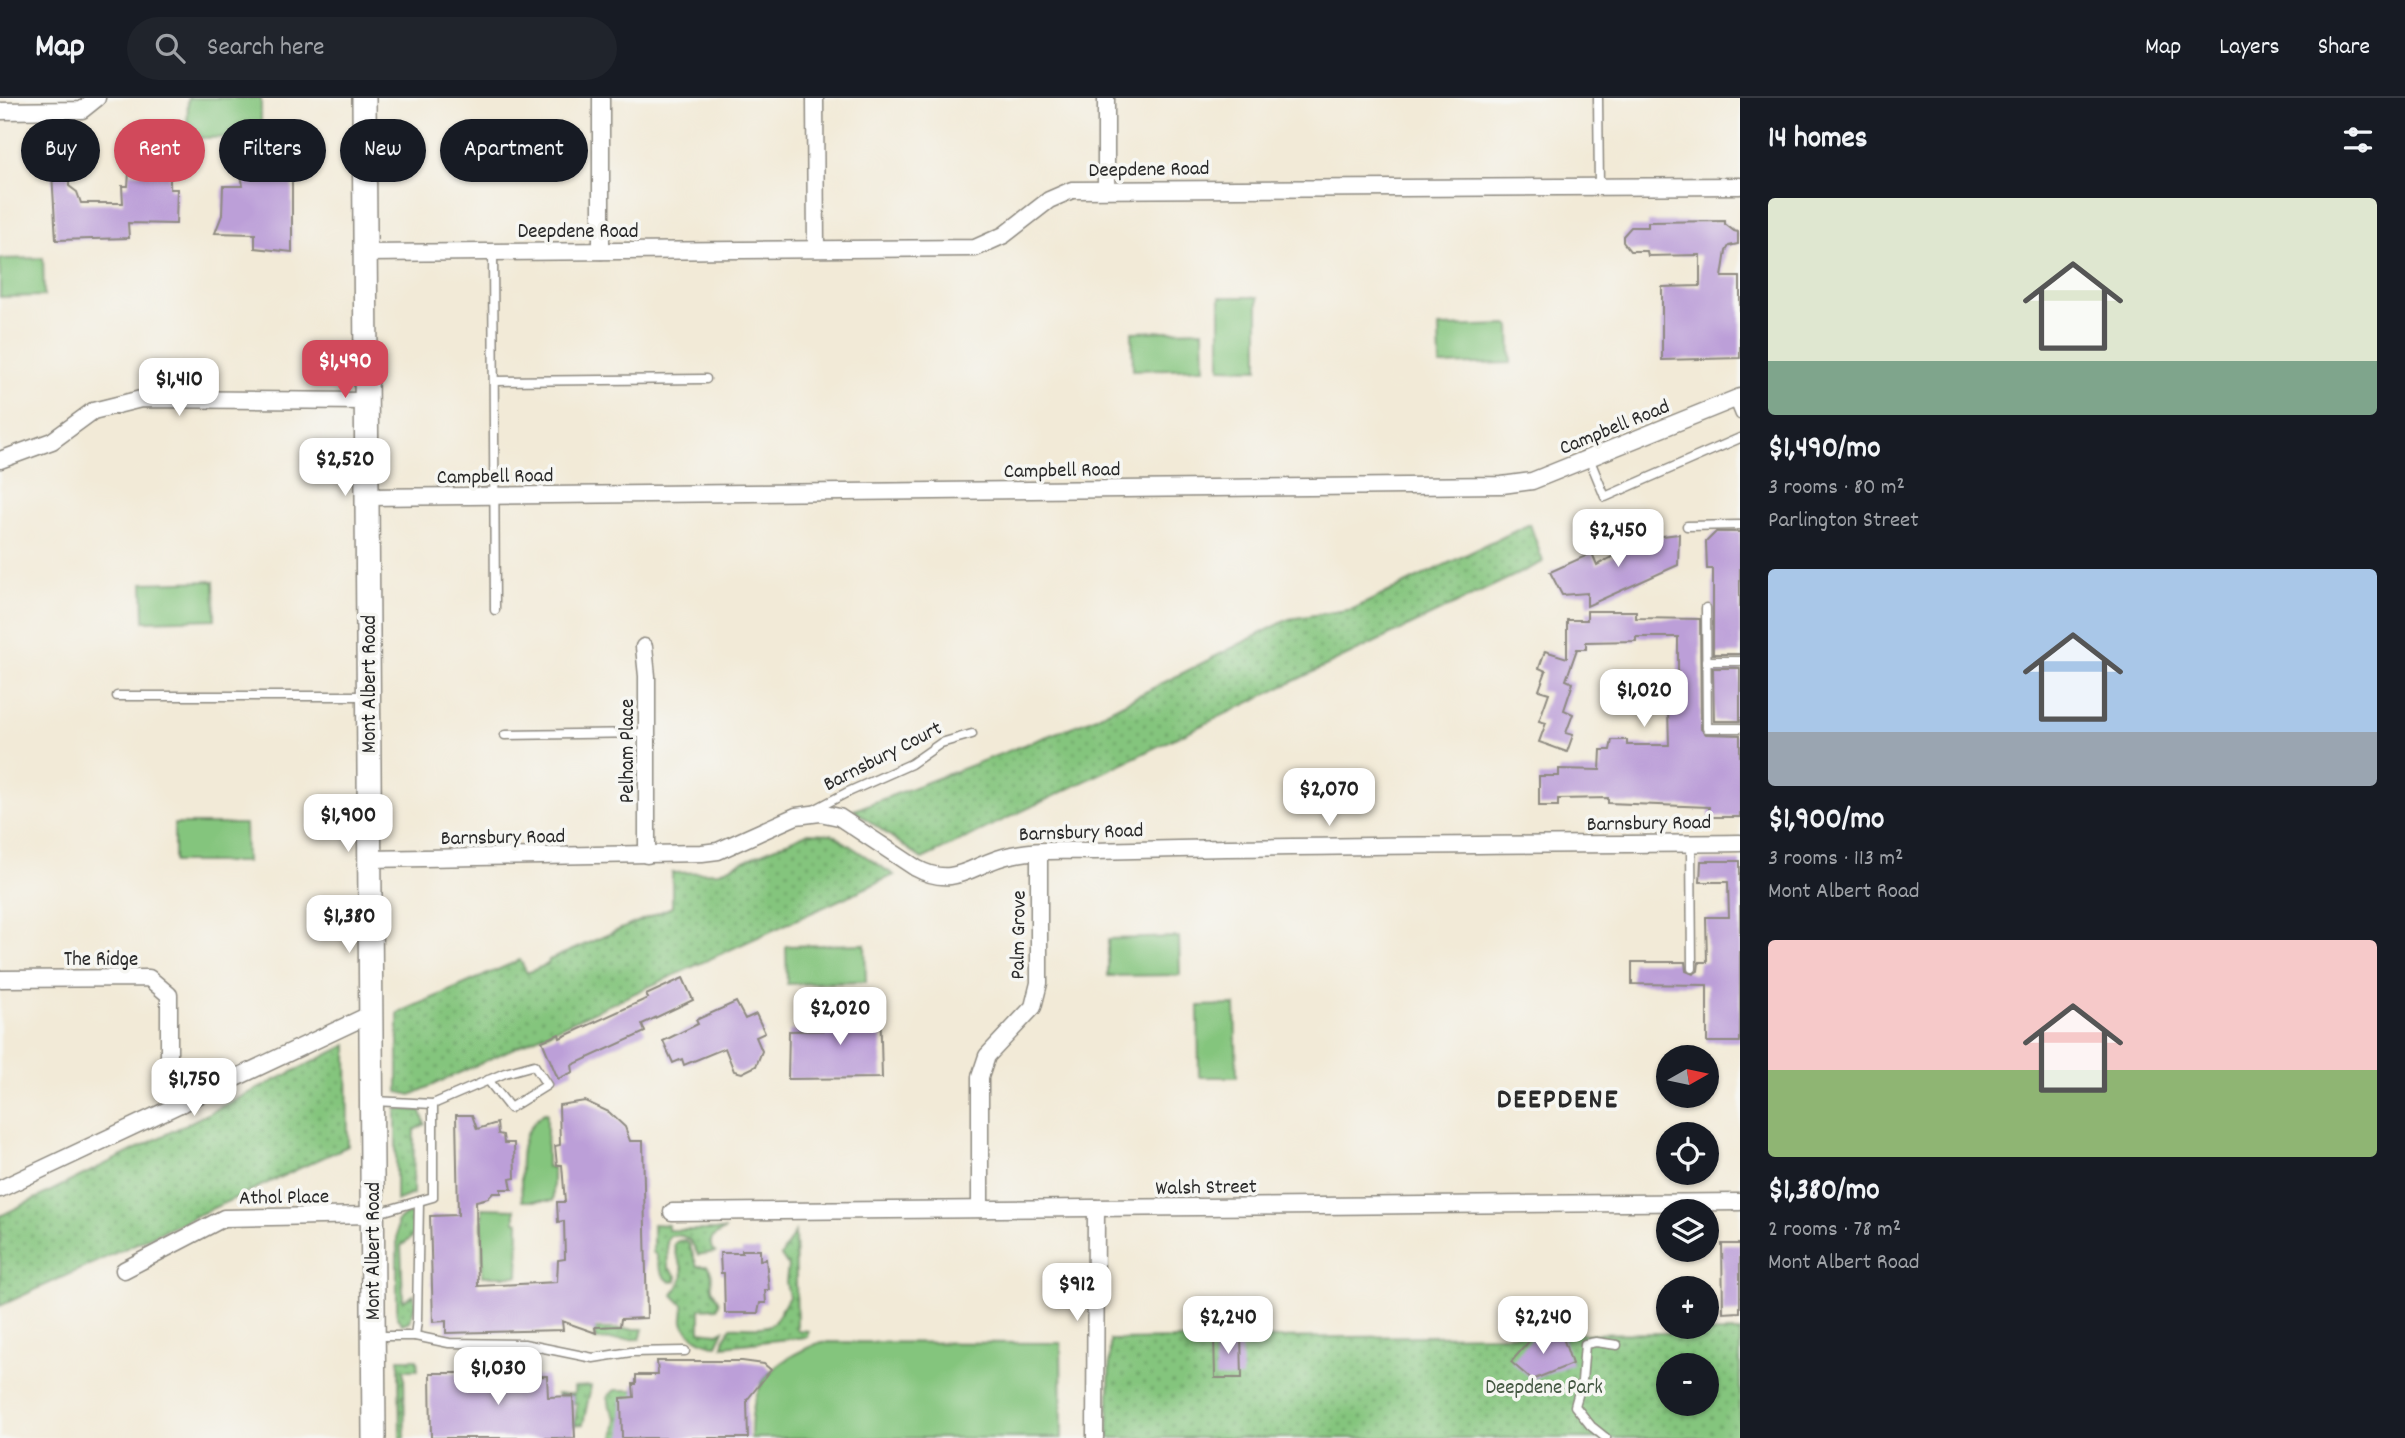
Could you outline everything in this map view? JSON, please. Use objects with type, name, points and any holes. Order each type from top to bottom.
[{"type":"main road","name":"Mont Albert Road","points":[[364,98],[374,1438]]},
{"type":"street","points":[[601,98],[601,251]]},
{"type":"street","points":[[815,98],[816,249]]},
{"type":"street","points":[[1106,98],[1106,189]]},
{"type":"street","points":[[0,111],[82,110],[96,99]]},
{"type":"street","name":"Deepdene Road","points":[[365,253],[975,248],[1004,235],[1049,200],[1072,190],[1740,186]]},
{"type":"street","points":[[0,460],[52,441],[93,411],[141,399],[366,401]]},
{"type":"street","name":"Campbell Road","points":[[367,497],[1502,485],[1532,481],[1738,404]]},
{"type":"street","name":"Pelham Place","points":[[644,647],[647,676],[647,855]]},
{"type":"street","name":"Barnsbury Road","points":[[370,859],[702,853],[718,851],[796,816],[810,813],[839,817],[916,868],[937,877],[953,877],[1004,856],[1038,852],[1740,843]]},
{"type":"street","name":"Palm Grove","points":[[979,1209],[980,1077],[988,1056],[1033,1007],[1039,984],[1038,852]]},
{"type":"street","name":"The Ridge","points":[[0,979],[149,978],[169,995],[169,1073],[181,1104]]},
{"type":"street","points":[[0,1189],[181,1104],[371,1024]]},
{"type":"street","name":"Walsh Street","points":[[672,1212],[1740,1202]]},
{"type":"street","points":[[1095,1438],[1096,1208]]},
{"type":"street","name":"Athol Place","points":[[124,1270],[224,1218],[372,1215]]},
{"type":"lane","points":[[1598,98],[1599,186]]},
{"type":"lane","points":[[493,251],[495,610]]},
{"type":"lane","points":[[494,381],[706,379]]},
{"type":"lane","points":[[1589,458],[1605,497],[1740,438]]},
{"type":"lane","points":[[1687,526],[1740,525]]},
{"type":"lane","points":[[1706,608],[1707,728],[1740,728]]},
{"type":"lane","points":[[1706,662],[1740,661]]},
{"type":"lane","points":[[117,696],[369,696]]},
{"type":"lane","points":[[505,735],[647,733]]},
{"type":"lane","name":"Barnsbury Court","points":[[810,813],[827,802],[911,764],[940,743],[972,734]]},
{"type":"lane","points":[[1691,843],[1692,968]]},
{"type":"lane","points":[[371,1101],[433,1104],[490,1079],[534,1065],[547,1085],[510,1108],[490,1079]]},
{"type":"lane","points":[[372,1215],[433,1197],[433,1104]]},
{"type":"lane","points":[[415,1336],[419,1201]]},
{"type":"lane","points":[[373,1336],[415,1336],[449,1343],[524,1344],[593,1358],[631,1352],[685,1351]]},
{"type":"lane","points":[[1606,1438],[1591,1426],[1575,1406],[1582,1381],[1585,1344],[1596,1342],[1617,1345]]},
{"type":"green space","points":[[188,98],[261,98],[261,119],[219,119],[219,138],[205,138],[205,119],[187,119]]},
{"type":"green space","points":[[43,258],[44,296],[0,297],[0,259]]},
{"type":"green space","points":[[1220,297],[1258,297],[1258,369],[1220,368]]},
{"type":"green space","points":[[1510,325],[1511,363],[1440,365],[1439,327]]},
{"type":"green space","points":[[1203,330],[1204,368],[1133,370],[1132,332]]},
{"type":"green space","points":[[1530,524],[1543,562],[922,859],[854,810],[1092,719],[1289,619],[1353,609]]},
{"type":"green space","points":[[214,581],[215,619],[144,621],[143,583]]},
{"type":"green space","points":[[174,824],[245,824],[246,862],[174,862]]},
{"type":"green space","points":[[807,833],[832,834],[894,875],[411,1095],[398,1092],[398,1013],[520,960],[527,973],[548,964],[549,960],[672,907],[672,873],[719,872]]},
{"type":"green space","points":[[1179,937],[1180,975],[1108,976],[1108,939]]},
{"type":"green space","points":[[865,944],[866,982],[787,984],[786,946]]},
{"type":"green space","points":[[1235,1005],[1237,1077],[1199,1077],[1198,1006]]},
{"type":"green space","points":[[347,1045],[348,1146],[0,1306],[0,1216]]},
{"type":"green space","points":[[396,1109],[421,1111],[425,1124],[414,1130],[413,1194],[396,1201]]},
{"type":"green space","points":[[544,1113],[547,1113],[547,1167],[553,1167],[553,1201],[522,1201],[521,1153],[528,1132]]},
{"type":"green space","points":[[482,1208],[515,1209],[515,1221],[519,1222],[518,1276],[482,1276]]},
{"type":"green space","points":[[414,1213],[415,1235],[401,1246],[403,1301],[414,1295],[415,1305],[410,1321],[402,1324],[397,1318],[397,1222],[405,1215]]},
{"type":"green space","points":[[653,1224],[668,1225],[668,1230],[724,1230],[712,1239],[711,1245],[715,1252],[698,1255],[688,1239],[670,1236],[667,1240],[668,1267],[677,1276],[676,1281],[671,1282],[663,1274],[653,1252]]},
{"type":"green space","points":[[795,1232],[797,1330],[808,1331],[807,1337],[723,1346],[731,1327],[765,1326],[777,1318],[789,1297],[786,1282],[788,1266],[781,1256]]},
{"type":"green space","points":[[685,1240],[697,1266],[707,1266],[711,1272],[712,1289],[719,1305],[717,1308],[700,1309],[700,1331],[718,1333],[724,1330],[717,1345],[702,1341],[688,1331],[683,1322],[683,1305],[673,1295],[683,1274],[674,1244]]},
{"type":"green space","points":[[595,1329],[643,1329],[640,1339],[596,1340]]},
{"type":"green space","name":"Deepdene Park","points":[[1719,1332],[1740,1332],[1740,1438],[1108,1438],[1110,1340],[1656,1333],[1656,1339],[1719,1339]]},
{"type":"green space","points":[[821,1342],[1061,1343],[1062,1438],[751,1438],[754,1402],[767,1377],[788,1358]]},
{"type":"green space","points":[[399,1359],[417,1359],[418,1370],[404,1370],[405,1438],[400,1438]]},
{"type":"green space","points":[[591,1386],[583,1424],[575,1425],[577,1403],[574,1403],[573,1396],[557,1394],[574,1394],[574,1387]]},
{"type":"green space","points":[[615,1390],[638,1390],[622,1438],[614,1438],[617,1419],[610,1407],[608,1396]]},
{"type":"building","points":[[53,182],[69,182],[81,203],[123,203],[122,186],[128,186],[128,182],[170,182],[170,189],[177,189],[176,224],[128,223],[129,238],[56,240]]},
{"type":"building","points":[[242,182],[292,182],[292,252],[255,248],[255,234],[215,233],[222,215],[223,186],[243,186]]},
{"type":"building","points":[[1725,221],[1725,224],[1738,232],[1738,244],[1729,246],[1726,251],[1722,277],[1740,277],[1740,358],[1662,360],[1662,287],[1700,286],[1700,255],[1648,256],[1647,251],[1630,251],[1623,242],[1623,236],[1631,227],[1648,227],[1648,222]]},
{"type":"building","points":[[1716,532],[1740,532],[1740,654],[1713,654],[1713,569],[1707,569],[1706,542]]},
{"type":"building","points":[[1679,534],[1678,565],[1587,606],[1587,593],[1562,595],[1550,572],[1592,553],[1597,565],[1647,538]]},
{"type":"building","points":[[1587,611],[1636,611],[1636,618],[1700,619],[1701,729],[1706,734],[1740,735],[1740,817],[1709,817],[1709,807],[1608,803],[1608,798],[1558,799],[1558,806],[1539,806],[1539,776],[1559,776],[1559,769],[1600,770],[1601,750],[1610,750],[1612,740],[1627,740],[1627,745],[1669,745],[1668,709],[1658,711],[1652,682],[1678,676],[1678,637],[1636,637],[1636,641],[1586,642],[1586,649],[1577,649],[1566,680],[1573,683],[1564,710],[1573,714],[1566,733],[1573,735],[1567,752],[1539,742],[1546,723],[1539,721],[1549,693],[1539,690],[1546,671],[1539,668],[1545,651],[1567,658],[1567,620],[1587,620]]},
{"type":"building","points":[[1713,668],[1740,668],[1740,721],[1714,721]]},
{"type":"building","points":[[1701,861],[1740,861],[1740,1042],[1707,1042],[1707,985],[1632,984],[1632,962],[1685,962],[1686,971],[1693,974],[1698,971],[1699,962],[1707,962],[1706,917],[1729,917],[1728,882],[1700,882]]},
{"type":"building","points":[[683,978],[693,1000],[642,1024],[645,1032],[572,1065],[573,1072],[558,1079],[542,1041],[559,1034],[560,1038],[648,998],[646,995]]},
{"type":"building","points":[[736,1002],[745,1019],[756,1014],[765,1033],[756,1037],[762,1051],[756,1066],[742,1073],[734,1071],[725,1048],[684,1065],[682,1059],[673,1063],[663,1041],[698,1024],[696,1020]]},
{"type":"building","points":[[880,1002],[882,1078],[788,1079],[789,1031],[841,1030],[840,1003]]},
{"type":"building","points":[[585,1101],[609,1112],[625,1127],[630,1141],[643,1141],[647,1318],[621,1319],[620,1326],[595,1327],[596,1333],[562,1321],[563,1330],[446,1333],[446,1321],[433,1322],[430,1216],[458,1215],[456,1115],[472,1115],[477,1129],[497,1123],[498,1134],[503,1135],[504,1143],[514,1143],[515,1178],[510,1179],[512,1189],[501,1189],[501,1193],[493,1193],[488,1198],[476,1201],[478,1286],[557,1282],[558,1260],[565,1259],[564,1221],[558,1222],[557,1202],[565,1202],[562,1165],[557,1165],[555,1146],[560,1145],[559,1105]]},
{"type":"building","points":[[1722,1244],[1740,1244],[1740,1312],[1723,1313]]},
{"type":"building","points":[[742,1250],[760,1250],[760,1260],[766,1259],[769,1290],[765,1290],[766,1303],[760,1303],[758,1313],[725,1313],[724,1273],[721,1273],[720,1253],[742,1253]]},
{"type":"building","points":[[1561,1332],[1572,1364],[1532,1380],[1511,1362],[1531,1339]]},
{"type":"building","points":[[1214,1334],[1241,1334],[1242,1378],[1215,1378]]},
{"type":"building","points":[[657,1361],[742,1361],[764,1364],[771,1370],[747,1400],[748,1438],[622,1438],[621,1398],[634,1397],[633,1384],[636,1384],[636,1375],[658,1375]]},
{"type":"building","points":[[430,1373],[547,1376],[548,1397],[573,1396],[575,1438],[431,1438]]},
{"type":"district","name":"DEEPDENE","points":[[1558,1097]]}]
